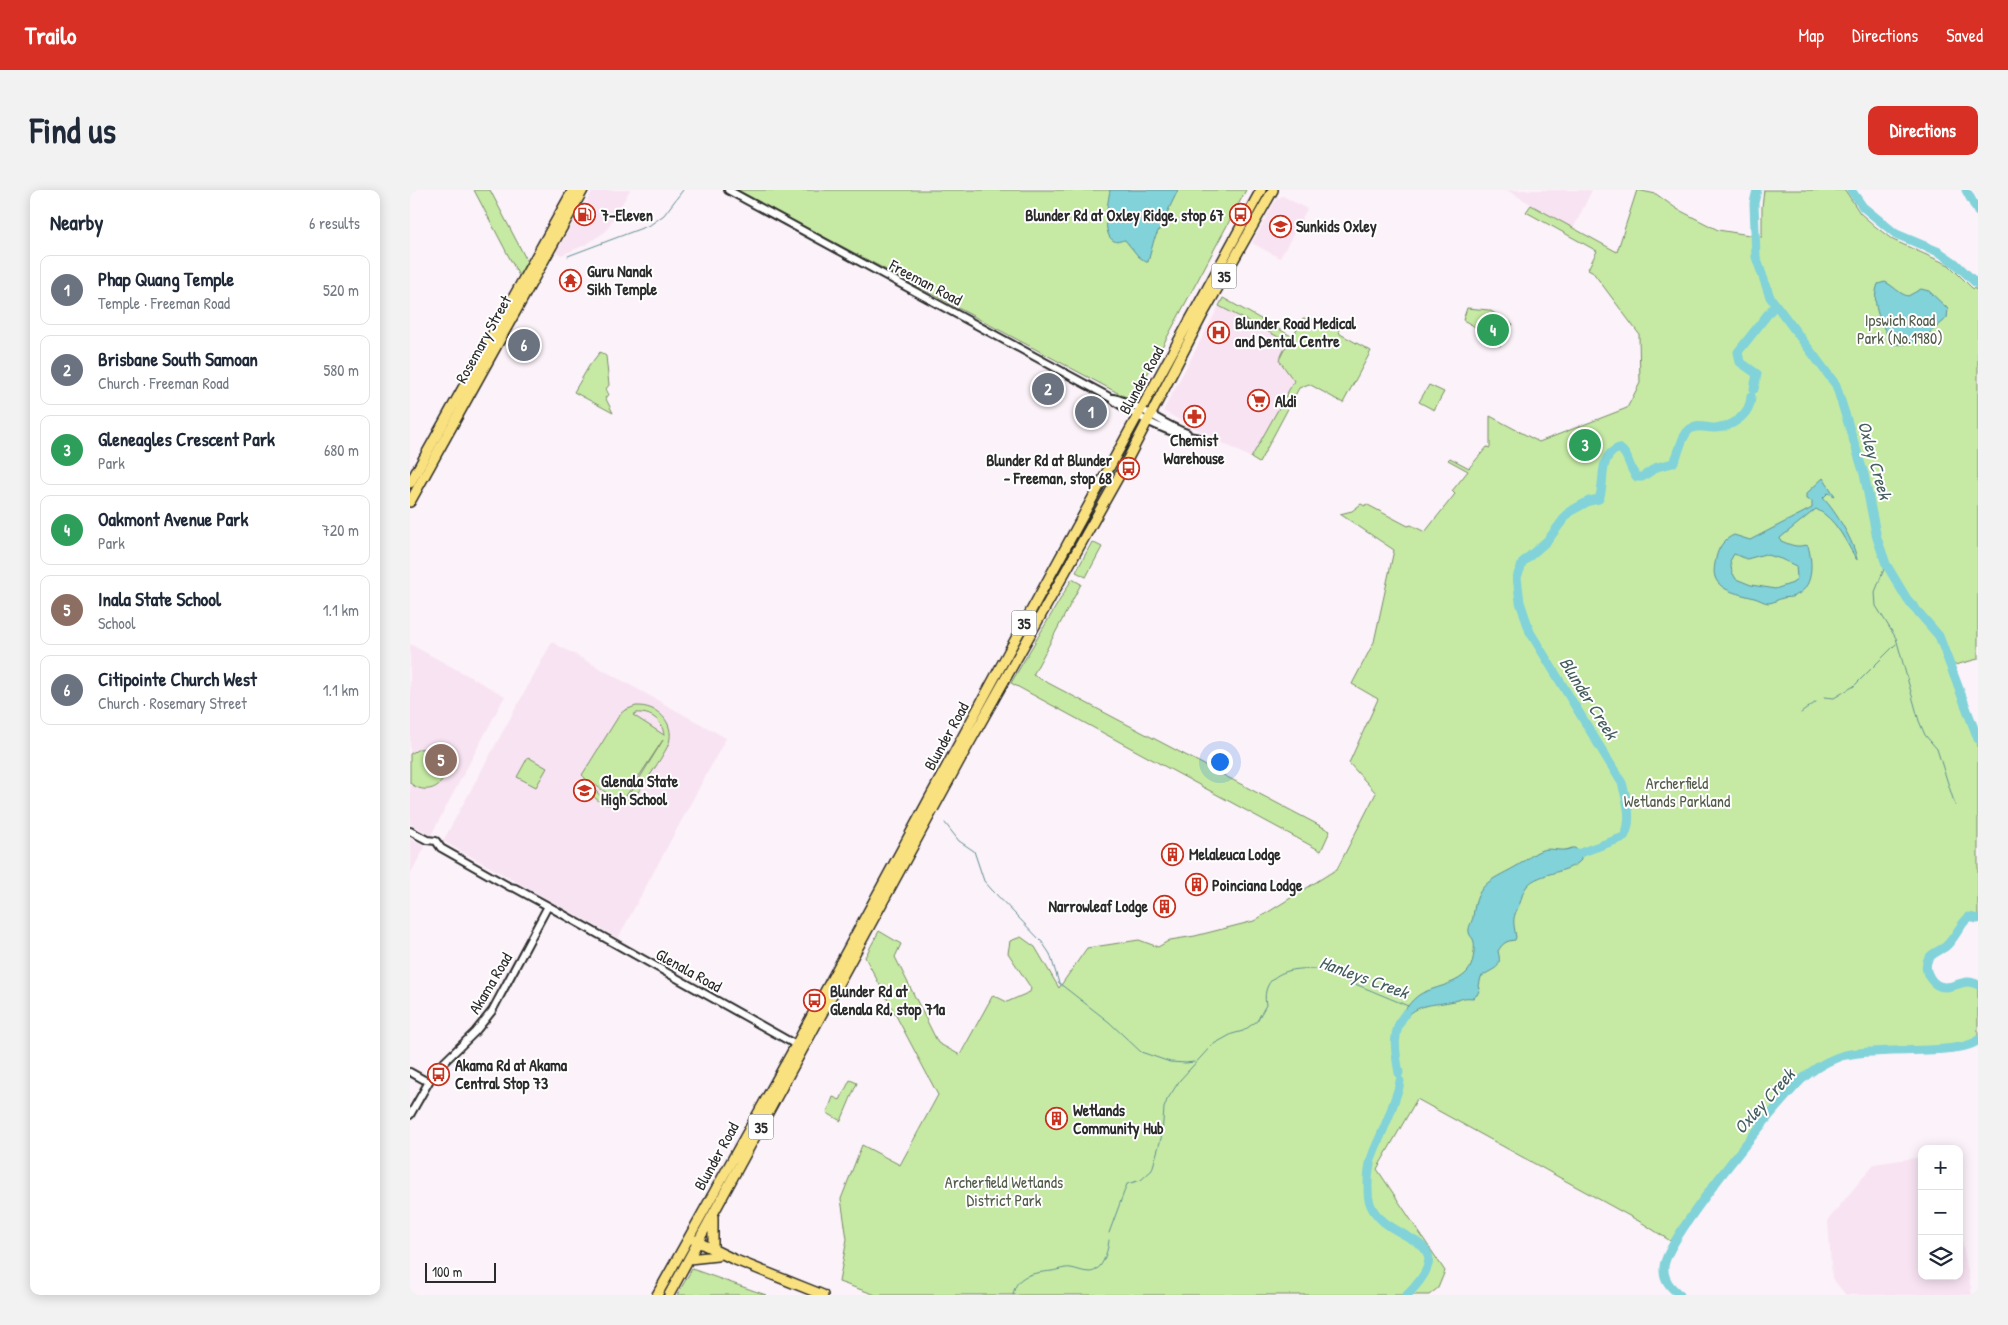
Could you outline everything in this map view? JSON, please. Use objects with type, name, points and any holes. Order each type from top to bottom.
[{"type":"main road","name":"Rosemary Street","points":[[410,502],[530,277],[573,190]]},
{"type":"main road","name":"Rosemary Street","points":[[410,483],[583,190]]},
{"type":"main road","name":"Blunder Road","points":[[657,1295],[688,1238],[800,1046],[1120,474],[1144,415],[1262,190]]},
{"type":"main road","name":"Blunder Road","points":[[1144,415],[1273,190]]},
{"type":"main road","name":"Blunder Road","points":[[669,1295],[713,1215],[800,1046]]},
{"type":"main road","points":[[713,1215],[715,1252]]},
{"type":"main road","points":[[688,1238],[715,1252],[823,1295]]},
{"type":"main road","points":[[689,1258],[715,1252]]},
{"type":"street","name":"Freeman Road","points":[[728,190],[1144,415]]},
{"type":"street","points":[[1144,415],[1174,428],[1200,438],[1169,432],[1144,415]]},
{"type":"street","name":"Glenala Road","points":[[410,831],[427,840],[436,841],[441,848],[510,887],[513,891],[560,914],[800,1046]]},
{"type":"street","name":"Akama Road","points":[[410,1115],[435,1072],[475,1032],[492,1011],[547,908]]},
{"type":"street","points":[[410,1072],[428,1082]]},
{"type":"shaded area","points":[[593,190],[630,190],[606,231],[587,244],[562,255],[556,252]]},
{"type":"shaded area","points":[[1507,190],[1592,190],[1573,229]]},
{"type":"shaded area","name":"Sunkids Oxley","points":[[1283,196],[1307,209],[1280,258],[1252,243],[1277,198]]},
{"type":"shaded area","points":[[1219,306],[1289,342],[1279,360],[1294,381],[1251,458],[1163,411]]},
{"type":"shaded area","name":"Glenala State High School","points":[[552,642],[726,738],[618,938],[443,841]]},
{"type":"shaded area","points":[[410,644],[505,696],[431,835],[410,824]]},
{"type":"shaded area","points":[[410,839],[425,847],[410,874]]},
{"type":"shaded area","points":[[1918,1158],[1918,1280],[1963,1280],[1963,1245],[1972,1295],[1846,1295],[1832,1278],[1828,1220],[1874,1164]]},
{"type":"green space","points":[[474,190],[490,190],[527,261],[519,276]]},
{"type":"green space","points":[[736,190],[1246,190],[1133,401]]},
{"type":"green space","name":"Archerfield Wetlands Parkland","points":[[1637,190],[1656,194],[1677,209],[1718,230],[1762,237],[1764,190],[1845,190],[1860,213],[1893,240],[1949,265],[1972,288],[1978,290],[1978,659],[1951,666],[1978,739],[1978,919],[1969,917],[1948,944],[1930,957],[1926,966],[1930,979],[1937,985],[1950,987],[1969,982],[1978,985],[1978,1040],[1969,1045],[1939,1050],[1854,1052],[1832,1059],[1819,1067],[1791,1090],[1764,1122],[1701,1204],[1675,1244],[1644,1224],[1417,1099],[1377,1169],[1445,1271],[1438,1288],[1429,1295],[876,1295],[839,1282],[847,1239],[841,1199],[862,1145],[900,1165],[938,1095],[865,957],[879,931],[901,944],[895,957],[938,1043],[960,1055],[993,995],[1007,1002],[1030,992],[1031,988],[1008,953],[1010,941],[1021,937],[1035,947],[1059,988],[1087,948],[1139,940],[1158,947],[1170,940],[1195,936],[1254,921],[1337,869],[1376,793],[1349,763],[1378,699],[1352,684],[1374,642],[1394,550],[1340,514],[1352,511],[1361,504],[1365,506],[1366,504],[1408,526],[1411,525],[1425,532],[1455,494],[1452,491],[1468,471],[1448,460],[1450,458],[1469,468],[1487,447],[1490,448],[1490,416],[1539,442],[1627,408],[1640,383],[1639,334],[1592,271],[1588,269],[1597,251],[1526,212],[1531,205],[1617,252]]},
{"type":"green space","points":[[1223,298],[1293,337],[1303,318],[1336,323],[1340,334],[1371,351],[1343,403],[1309,384],[1299,388],[1259,463],[1251,458],[1294,381],[1279,360],[1288,342],[1219,306]]},
{"type":"green space","points":[[1467,308],[1489,310],[1513,324],[1500,346],[1480,335],[1474,326],[1463,320]]},
{"type":"green space","points":[[600,352],[606,356],[609,385],[606,389],[609,395],[605,397],[613,413],[574,392],[589,366]]},
{"type":"green space","points":[[1429,385],[1444,392],[1434,410],[1419,402]]},
{"type":"green space","points":[[1092,542],[1102,547],[1086,577],[1076,572]]},
{"type":"green space","points":[[1072,579],[1081,584],[1033,675],[1330,831],[1321,851],[1011,683]]},
{"type":"green space","points":[[636,706],[644,706],[663,716],[669,728],[669,743],[652,773],[635,796],[625,803],[608,805],[595,798],[582,775],[620,714]],"holes":[[[636,713],[646,714],[655,718],[661,725],[664,735],[633,715]],[[663,740],[633,789],[626,796]],[[592,783],[617,800],[609,799],[596,791]]]},
{"type":"green space","points":[[427,748],[441,755],[445,762],[446,771],[437,786],[421,789],[410,783],[410,754],[419,749]]},
{"type":"green space","points":[[528,757],[547,768],[536,787],[517,777]]},
{"type":"green space","points":[[850,1080],[857,1083],[841,1121],[827,1113],[833,1097],[840,1100]]},
{"type":"green space","points":[[692,1269],[766,1295],[677,1295]]},
{"type":"water","points":[[1110,190],[1178,190],[1154,240],[1148,262],[1138,256],[1125,240],[1115,242],[1110,238],[1106,218]]},
{"type":"water","points":[[1885,282],[1908,296],[1921,289],[1929,291],[1948,309],[1947,318],[1929,333],[1915,341],[1900,345],[1893,344],[1881,323],[1875,300],[1878,284]]},
{"type":"water","points":[[1823,478],[1835,496],[1828,493],[1823,498],[1844,527],[1853,545],[1857,560],[1835,525],[1816,509],[1780,538],[1781,541],[1793,545],[1808,546],[1811,560],[1809,582],[1801,593],[1769,603],[1731,592],[1721,586],[1715,577],[1714,570],[1717,554],[1724,541],[1734,535],[1750,540],[1812,508],[1812,501],[1806,499],[1806,494]],"holes":[[[1734,554],[1747,559],[1765,554],[1781,559],[1796,566],[1797,578],[1793,583],[1775,589],[1751,585],[1736,579],[1732,572],[1730,561]]]},
{"type":"water","points":[[1575,848],[1581,855],[1581,860],[1577,864],[1539,878],[1525,889],[1514,916],[1515,940],[1505,943],[1500,948],[1498,951],[1498,965],[1481,977],[1480,989],[1477,995],[1473,998],[1464,998],[1426,1006],[1414,1011],[1403,1021],[1398,1021],[1406,1008],[1422,993],[1454,981],[1464,975],[1470,968],[1474,945],[1469,928],[1482,888],[1494,878],[1539,851]]},
{"type":"waterway","points":[[568,256],[650,225],[664,215],[683,190]]},
{"type":"waterway","name":"Oxley Creek","points":[[1757,190],[1754,203],[1756,257],[1770,297],[1836,385],[1864,474],[1877,538],[1886,564],[1907,599],[1939,636],[1978,739]]},
{"type":"waterway","name":"Oxley Creek","points":[[1851,190],[1863,207],[1896,234],[1939,252],[1955,263],[1978,285]]},
{"type":"waterway","name":"Oxley Creek","points":[[1966,190],[1978,212]]},
{"type":"waterway","name":"Blunder Creek","points":[[1754,389],[1757,374],[1740,362],[1738,352],[1775,305]]},
{"type":"waterway","name":"Blunder Creek","points":[[1569,857],[1624,837],[1629,817],[1627,804],[1622,783],[1530,632],[1520,602],[1517,577],[1523,562],[1548,540],[1569,512],[1589,501],[1599,499],[1605,463],[1612,452],[1619,448],[1623,451],[1634,473],[1637,477],[1642,477],[1657,467],[1673,463],[1684,436],[1690,429],[1699,426],[1720,428],[1739,419],[1748,409],[1751,396]]},
{"type":"waterway","points":[[1886,564],[1875,592],[1876,606],[1896,638],[1919,721],[1925,735],[1937,749],[1955,805]]},
{"type":"waterway","points":[[1824,697],[1834,698],[1854,686],[1896,644]]},
{"type":"waterway","points":[[1801,713],[1816,702]]},
{"type":"waterway","points":[[945,823],[959,841],[974,851],[984,881],[1042,942],[1050,954],[1059,983],[1109,1022],[1141,1052],[1170,1062],[1194,1062]]},
{"type":"waterway","name":"Oxley Creek","points":[[1978,919],[1969,917],[1948,944],[1930,957],[1926,966],[1930,979],[1937,985],[1950,987],[1969,982],[1978,985]]},
{"type":"waterway","name":"Hanleys Creek","points":[[1109,1233],[1127,1184],[1141,1180],[1152,1170],[1162,1135],[1164,1108],[1167,1100],[1180,1080],[1212,1045],[1232,1034],[1243,1031],[1257,1021],[1266,1005],[1265,994],[1272,979],[1287,971],[1296,969],[1318,970],[1408,1006]]},
{"type":"waterway","name":"Blunder Creek","points":[[1399,1073],[1395,1042],[1398,1027],[1406,1013]]},
{"type":"waterway","name":"Oxley Creek","points":[[1680,1295],[1666,1280],[1664,1267],[1669,1252],[1724,1172],[1801,1080],[1826,1062],[1850,1054],[1953,1048],[1968,1045],[1978,1040]]},
{"type":"waterway","name":"Blunder Creek","points":[[1400,1081],[1391,1110],[1371,1159],[1368,1191],[1369,1200],[1376,1214],[1388,1225],[1415,1241],[1425,1250],[1429,1260],[1424,1275],[1407,1295]]},
{"type":"waterway","name":"Hanleys Creek","points":[[1013,1295],[1018,1283],[1033,1274],[1066,1268],[1087,1272],[1095,1271],[1104,1259],[1109,1240]]},
{"type":"place","name":"7-Eleven","points":[[585,215]]},
{"type":"place","name":"Blunder Rd at Oxley Ridge, stop 67","points":[[1240,215]]},
{"type":"place","name":"Sunkids Oxley","points":[[1280,226]]},
{"type":"place","name":"Guru Nanak Sikh Temple","points":[[571,280]]},
{"type":"place","name":"Oakmont Avenue Park","points":[[1493,330]]},
{"type":"place","name":"Blunder Road Medical and Dental Centre","points":[[1219,332]]},
{"type":"place","name":"Citipointe Church West","points":[[524,345]]},
{"type":"place","name":"Brisbane South Samoan","points":[[1048,389]]},
{"type":"place","name":"Aldi","points":[[1259,401]]},
{"type":"place","name":"Phap Quang Temple","points":[[1091,412]]},
{"type":"place","name":"Chemist Warehouse","points":[[1194,416]]},
{"type":"place","name":"Gleneagles Crescent Park","points":[[1585,445]]},
{"type":"place","name":"Blunder Rd at Blunder - Freeman, stop 68","points":[[1128,469]]},
{"type":"place","name":"Inala State School","points":[[441,760]]},
{"type":"place","name":"Glenala State High School","points":[[585,790]]},
{"type":"place","name":"Melaleuca Lodge","points":[[1173,854]]},
{"type":"place","name":"Poinciana Lodge","points":[[1196,885]]},
{"type":"place","name":"Narrowleaf Lodge","points":[[1164,906]]},
{"type":"place","name":"Blunder Rd at Glenala Rd, stop 71a","points":[[814,1000]]},
{"type":"place","name":"Akama Rd at Akama Central Stop 73","points":[[439,1074]]},
{"type":"place","name":"Wetlands Community Hub","points":[[1057,1119]]},
{"type":"park label","name":"Ipswich Road Park (No.1980)","points":[[1900,329]]},
{"type":"park label","name":"Archerfield Wetlands District Park","points":[[1004,1191]]}]
